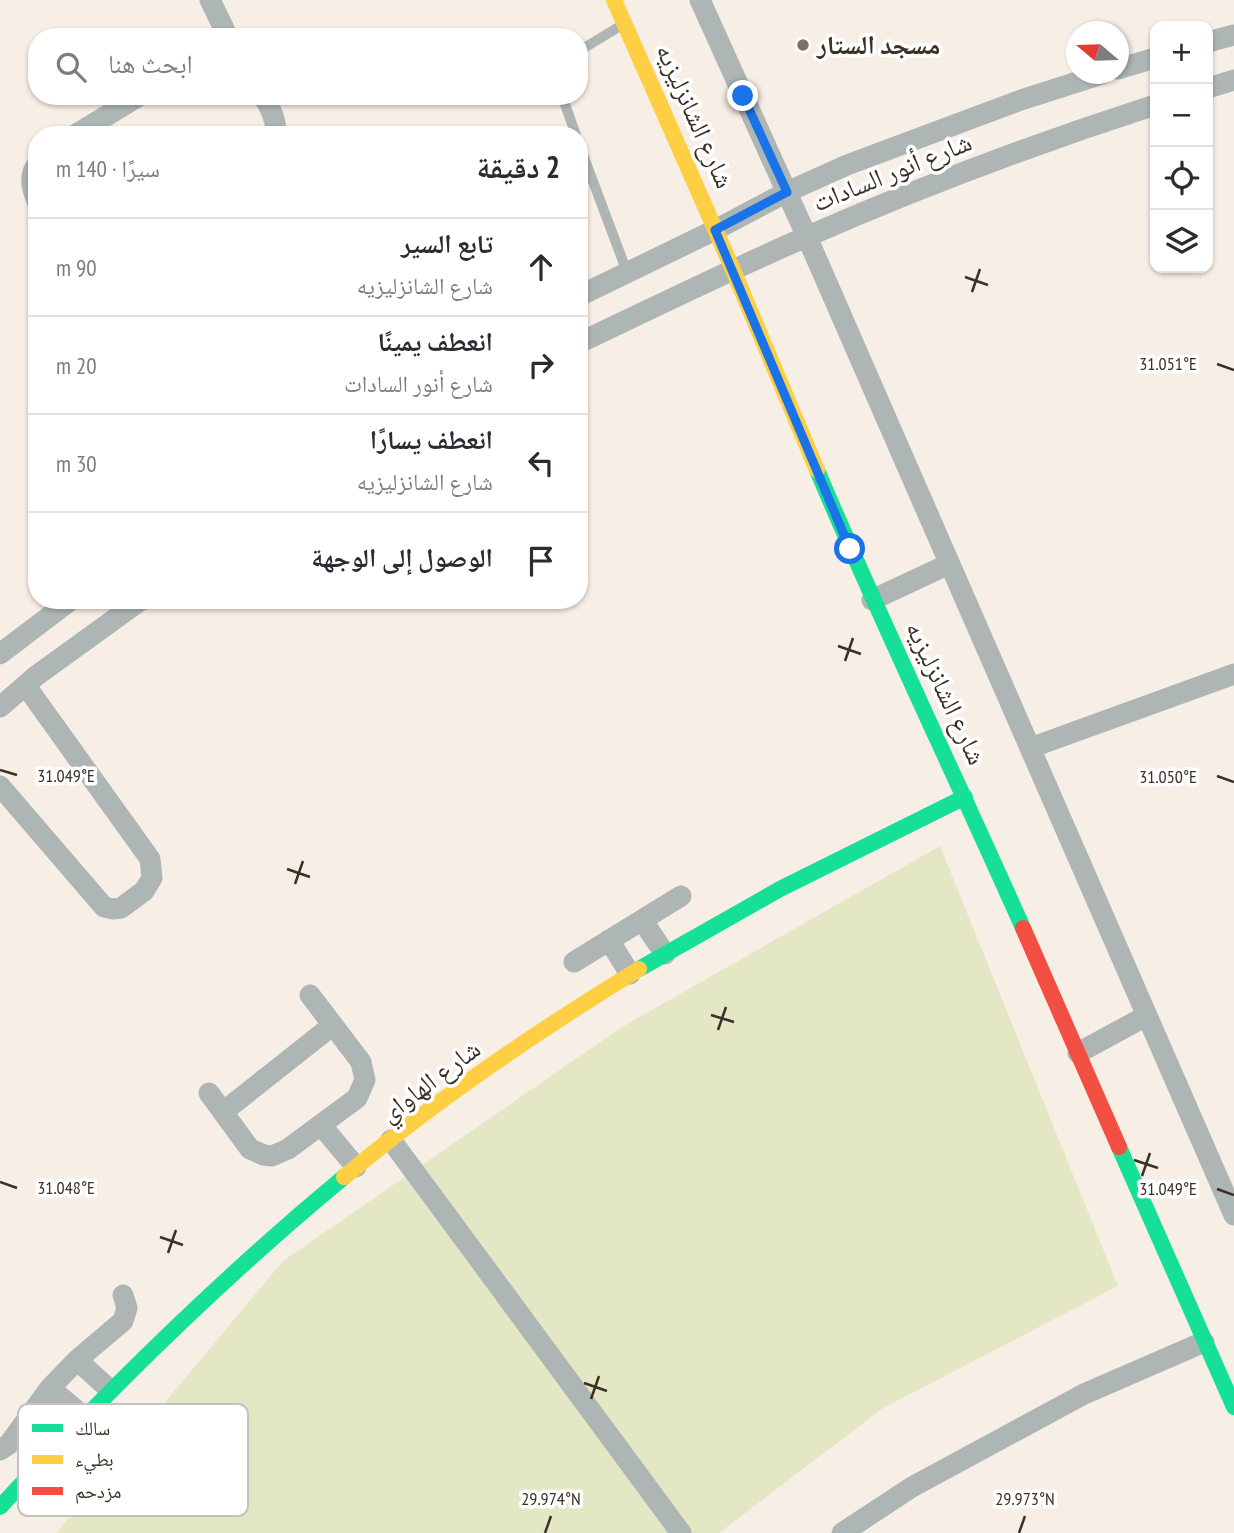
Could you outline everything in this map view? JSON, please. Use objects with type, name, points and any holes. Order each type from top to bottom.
[{"type":"street","points":[[210,0],[224,28]]},
{"type":"street","name":"شارع الشانزليزيه","points":[[614,0],[733,270],[872,600],[965,797],[1234,1407]]},
{"type":"street","name":"شارع الشانزليزيه","points":[[700,0],[807,237],[1234,1215]]},
{"type":"street","points":[[1213,41],[1234,35]]},
{"type":"street","points":[[1129,66],[1150,59]]},
{"type":"street","points":[[1213,86],[1234,80]]},
{"type":"street","name":"شارع أنور السادات","points":[[588,291],[847,165],[954,124],[1072,84]]},
{"type":"street","points":[[90,126],[124,105]]},
{"type":"street","points":[[268,105],[275,126]]},
{"type":"street","name":"شارع أنور السادات","points":[[588,339],[807,237],[1051,139],[1150,106]]},
{"type":"street","points":[[872,600],[949,564]]},
{"type":"street","points":[[0,654],[59,609]]},
{"type":"street","points":[[0,707],[36,676],[129,609]]},
{"type":"street","points":[[1030,748],[1234,674]]},
{"type":"street","points":[[0,786],[104,906],[121,908],[144,891],[152,878],[150,859],[26,686]]},
{"type":"street","name":"شارع الهاواي","points":[[95,1404],[165,1334],[257,1250],[356,1167],[485,1070],[630,974],[718,922],[840,856],[965,797]]},
{"type":"street","points":[[574,962],[681,896]]},
{"type":"street","points":[[642,920],[665,954]]},
{"type":"street","points":[[609,940],[630,974]]},
{"type":"street","points":[[209,1093],[250,1149],[264,1156],[281,1154],[357,1098],[365,1080],[361,1062],[310,995]]},
{"type":"street","points":[[1078,1053],[1146,1016]]},
{"type":"street","points":[[223,1112],[333,1025]]},
{"type":"street","points":[[321,1125],[356,1167]]},
{"type":"street","points":[[391,1140],[681,1533]]},
{"type":"street","points":[[38,1404],[77,1360],[123,1321],[127,1308],[123,1295]]},
{"type":"street","points":[[842,1533],[912,1487],[1084,1394],[1204,1342]]},
{"type":"street","points":[[77,1360],[109,1389]]},
{"type":"street","points":[[50,1388],[69,1404]]},
{"type":"street","points":[[0,1450],[9,1444],[18,1432]]},
{"type":"street","name":"شارع الهاواي","points":[[0,1507],[18,1487]]},
{"type":"lane","points":[[588,45],[624,23]]},
{"type":"lane","points":[[565,105],[573,126]]},
{"type":"lane","points":[[588,169],[626,272]]},
{"type":"green space","points":[[940,846],[1118,1286],[883,1408],[719,1533],[56,1533],[70,1516],[248,1516],[248,1404],[164,1404],[283,1261],[622,1027]]},
{"type":"traffic: fast","points":[[817,470],[1023,928]]},
{"type":"traffic: fast","points":[[639,969],[780,889],[965,797]]},
{"type":"traffic: fast","points":[[1119,1147],[1234,1407]]},
{"type":"traffic: fast","points":[[98,1404],[210,1295],[344,1177]]},
{"type":"traffic: fast","points":[[0,1507],[18,1488]]},
{"type":"traffic: slow","points":[[614,0],[733,270],[817,470]]},
{"type":"traffic: slow","points":[[344,1177],[414,1121],[487,1068],[639,969]]},
{"type":"traffic: jam","points":[[1023,928],[1119,1147]]},
{"type":"place","name":"مسجد الستار","points":[[803,45]]},
{"type":"route","points":[[743,96],[787,192],[715,230],[850,549]]}]
